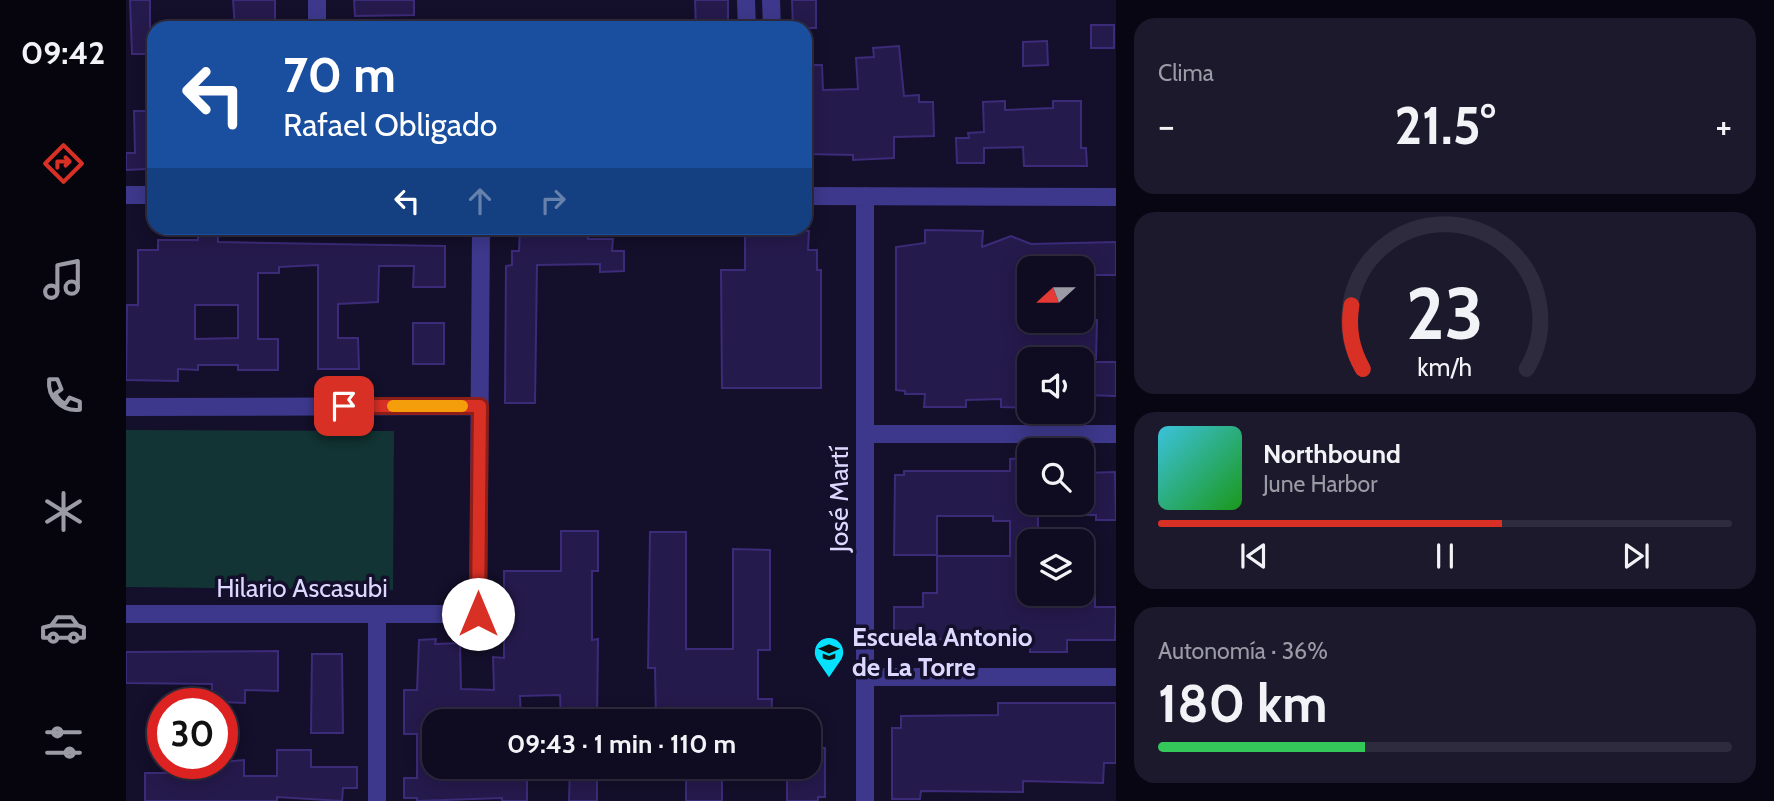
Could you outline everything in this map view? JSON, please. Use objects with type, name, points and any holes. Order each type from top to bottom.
[{"type":"street","points":[[317,0],[317,21]]},
{"type":"street","points":[[746,0],[747,21]]},
{"type":"street","points":[[771,0],[772,21]]},
{"type":"street","points":[[126,195],[147,195]]},
{"type":"street","points":[[812,196],[1116,197]]},
{"type":"street","name":"José Martí","points":[[865,196],[865,801]]},
{"type":"street","points":[[126,407],[480,406],[481,235]]},
{"type":"street","name":"Hilario Ascasubi","points":[[126,614],[478,614],[480,406]]},
{"type":"street","points":[[865,434],[1116,434]]},
{"type":"street","points":[[377,614],[377,801]]},
{"type":"street","points":[[865,677],[1116,677]]},
{"type":"green space","points":[[126,430],[394,431],[393,590],[126,587]]},
{"type":"building","points":[[130,0],[150,0],[147,54],[132,54]]},
{"type":"building","points":[[233,0],[275,0],[275,21],[234,21]]},
{"type":"building","points":[[354,0],[414,0],[414,15],[355,16]]},
{"type":"building","points":[[695,0],[728,0],[728,21],[696,21]]},
{"type":"building","points":[[792,0],[816,0],[816,28],[812,28],[812,21],[793,21]]},
{"type":"building","points":[[1091,25],[1114,25],[1114,48],[1091,48]]},
{"type":"building","points":[[1047,41],[1048,65],[1023,66],[1023,42]]},
{"type":"building","points":[[899,46],[904,96],[919,95],[919,102],[933,102],[934,136],[894,137],[894,158],[853,160],[853,155],[812,154],[812,65],[822,65],[823,90],[858,89],[856,58],[874,57],[873,48]]},
{"type":"building","points":[[1005,101],[1005,110],[1053,108],[1053,101],[1081,101],[1081,148],[1086,148],[1087,166],[1024,166],[1023,147],[984,148],[984,163],[957,163],[956,138],[969,138],[968,133],[984,132],[983,102]]},
{"type":"building","points":[[134,111],[147,111],[146,169],[126,170],[126,153],[135,153]]},
{"type":"building","points":[[925,230],[983,231],[982,247],[1011,236],[1031,244],[1116,242],[1116,275],[1094,275],[1094,256],[1017,256],[1017,333],[1094,333],[1094,320],[1097,320],[1096,359],[1094,347],[1017,347],[1017,408],[1001,407],[1001,399],[966,400],[966,407],[924,407],[925,394],[905,394],[905,391],[896,390],[896,247],[925,243]]},
{"type":"building","points":[[198,235],[218,235],[218,242],[445,246],[445,287],[413,287],[414,266],[379,266],[378,302],[338,304],[338,338],[358,338],[359,369],[318,369],[318,265],[279,267],[279,273],[258,273],[258,339],[278,339],[278,370],[238,370],[238,365],[198,365],[198,370],[178,369],[178,381],[126,380],[127,305],[138,305],[138,250],[158,250],[158,240],[198,240]],"holes":[[[195,305],[238,305],[238,338],[195,339]]]},
{"type":"building","points":[[520,235],[588,235],[588,239],[613,239],[612,251],[624,251],[624,271],[600,272],[600,264],[537,265],[535,403],[505,403],[506,266],[512,265],[512,251],[519,251]]},
{"type":"building","points":[[745,235],[809,235],[808,250],[817,250],[817,270],[821,270],[821,388],[722,388],[721,270],[745,270]]},
{"type":"building","points":[[413,323],[444,323],[444,364],[413,364]]},
{"type":"building","points":[[1094,362],[1116,362],[1116,396],[1094,395]]},
{"type":"building","points":[[1010,459],[1017,459],[1017,515],[1038,515],[1038,529],[1017,529],[1017,606],[1094,606],[1095,593],[1095,607],[1116,607],[1115,640],[1067,640],[1067,652],[1030,652],[1030,640],[903,639],[903,636],[894,636],[894,607],[923,607],[923,593],[937,593],[937,556],[1010,556],[1010,521],[993,521],[993,516],[937,516],[937,555],[894,555],[895,475],[904,475],[904,471],[1010,471]]},
{"type":"building","points":[[1115,472],[1116,520],[1096,520],[1094,473]]},
{"type":"building","points":[[561,531],[598,531],[598,571],[592,571],[592,640],[598,639],[597,709],[561,709],[560,695],[520,696],[521,709],[422,709],[422,779],[527,779],[527,801],[502,801],[502,798],[417,801],[417,798],[404,798],[404,778],[417,778],[417,734],[404,734],[404,690],[417,690],[419,640],[436,639],[435,644],[460,643],[461,689],[494,690],[493,657],[504,658],[504,571],[561,571]]},
{"type":"building","points":[[650,532],[686,532],[686,649],[733,649],[733,549],[770,550],[770,650],[758,650],[758,699],[772,699],[772,709],[656,709],[655,668],[648,668]]},
{"type":"building","points":[[278,651],[278,691],[245,690],[245,703],[238,703],[238,688],[212,688],[212,684],[126,683],[126,652]]},
{"type":"building","points":[[312,654],[342,654],[343,733],[311,733]]},
{"type":"building","points":[[998,703],[1116,703],[1116,763],[1104,763],[1103,783],[1023,781],[1023,792],[921,791],[920,799],[892,799],[892,728],[901,728],[901,716],[998,715]]},
{"type":"building","points":[[821,748],[825,748],[825,797],[818,797],[818,801],[787,801],[787,779],[821,779]]},
{"type":"building","points":[[277,750],[311,750],[311,767],[357,767],[357,788],[343,788],[342,801],[277,797],[277,801],[145,801],[145,773],[147,779],[238,779],[238,761],[244,760],[244,776],[277,776]]},
{"type":"building","points":[[570,779],[597,779],[597,801],[569,801]]},
{"type":"building","points":[[686,779],[722,779],[722,801],[686,801]]},
{"type":"slow traffic","points":[[393,406],[462,406]]},
{"type":"place","name":"Escuela Antonio de La Torre","points":[[829,679]]},
{"type":"route","points":[[344,406],[480,406],[478,614]]}]
